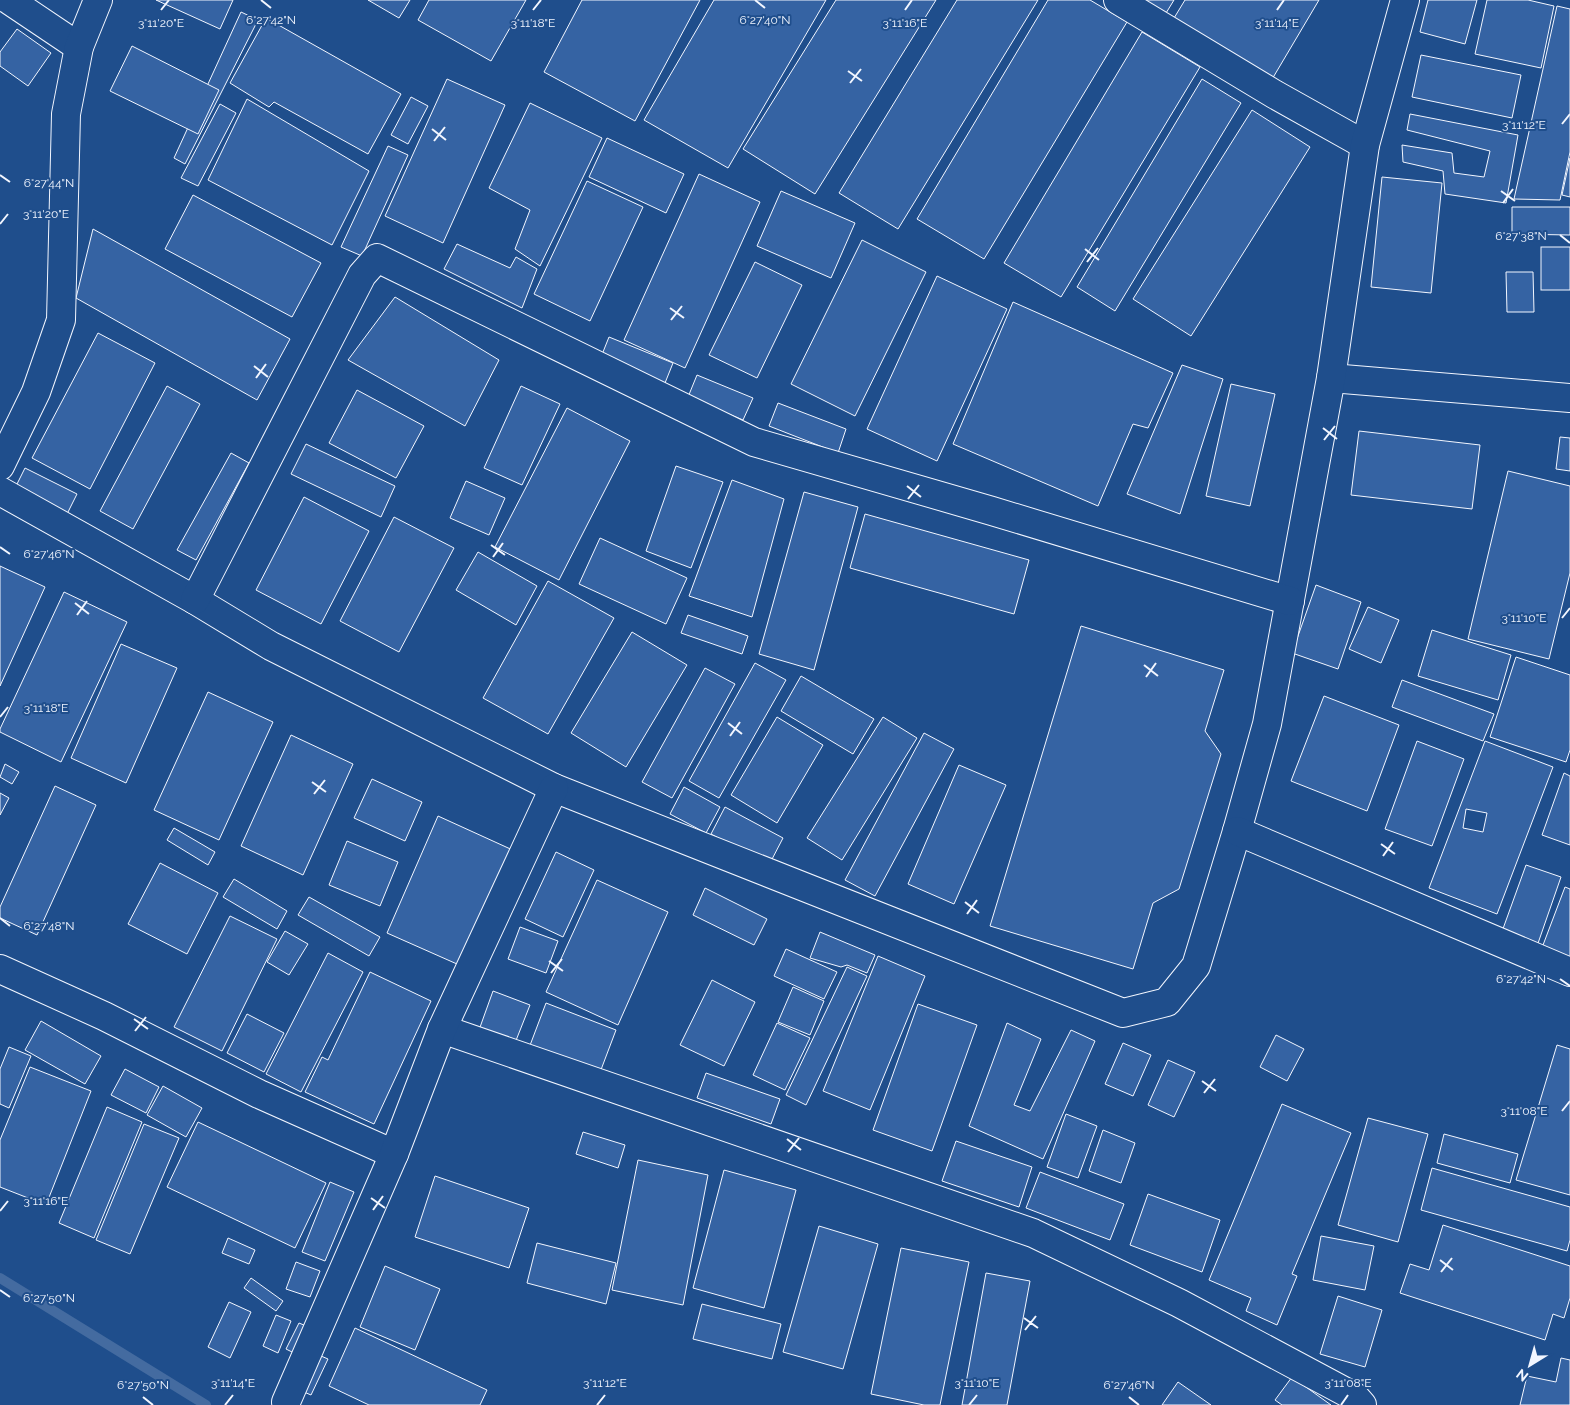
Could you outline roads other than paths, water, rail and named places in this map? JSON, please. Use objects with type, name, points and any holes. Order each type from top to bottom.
[{"type":"street","points":[[9,0],[79,47]]},
{"type":"street","points":[[0,466],[36,392],[61,320],[66,114],[79,47],[98,0]]},
{"type":"street","points":[[1118,0],[1274,94],[1365,145]]},
{"type":"street","points":[[0,491],[195,600],[271,646],[554,788],[1123,1013],[1167,1002],[1196,966],[1267,724],[1330,378],[1365,145],[1405,0]]},
{"type":"street","points":[[195,600],[362,275],[377,258],[754,442],[992,511],[1290,601]]},
{"type":"street","points":[[1330,378],[1570,398]]},
{"type":"street","points":[[286,1402],[394,1154],[442,1029],[554,788]]},
{"type":"street","points":[[1237,831],[1570,972]]},
{"type":"street","points":[[0,969],[104,1016],[258,1094],[394,1154]]},
{"type":"street","points":[[442,1029],[1033,1233],[1179,1303],[1348,1393],[1355,1397],[1362,1405]]},
{"type":"waterway","points":[[0,1278],[206,1405]]}]
